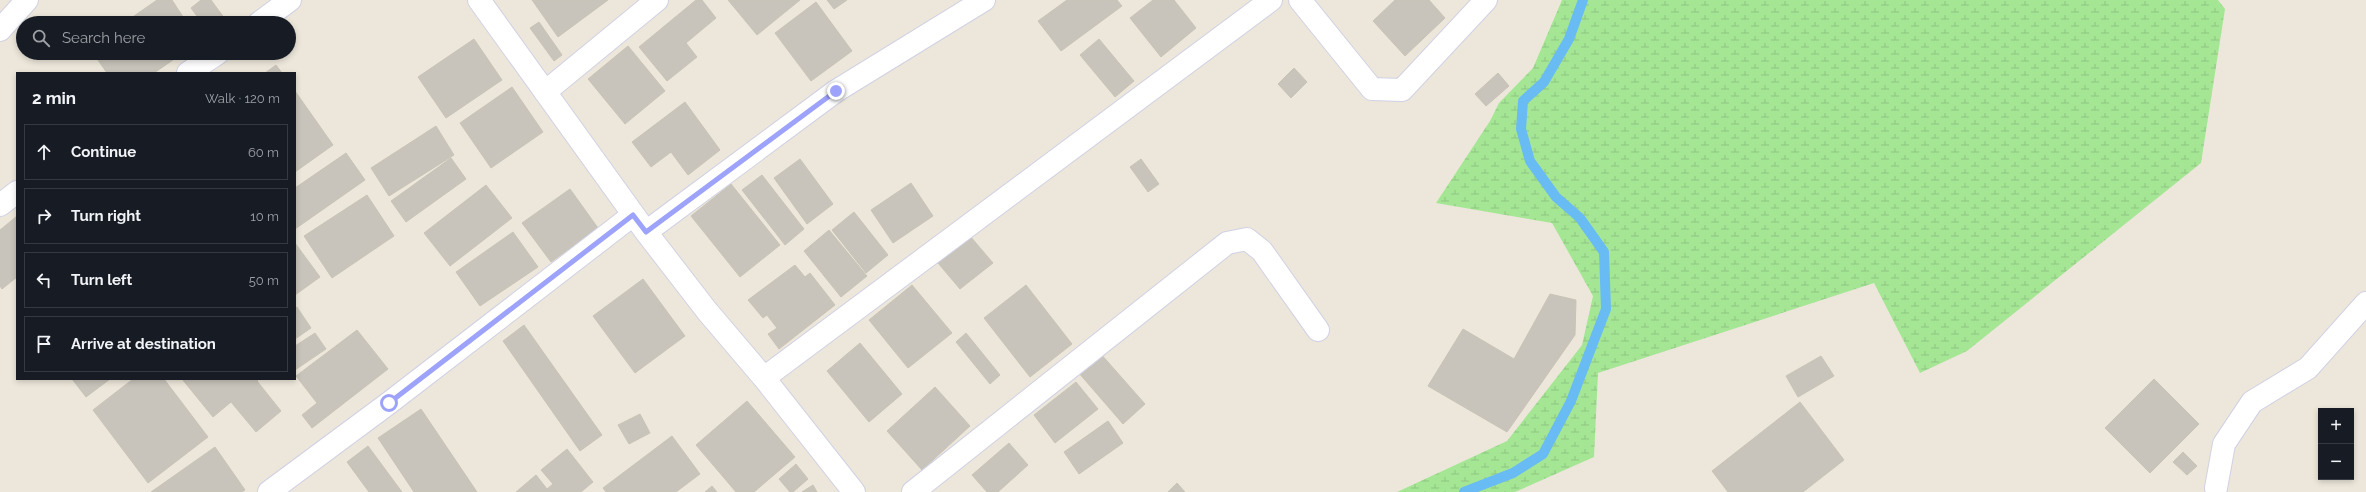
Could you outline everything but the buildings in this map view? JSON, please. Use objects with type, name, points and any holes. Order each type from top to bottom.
[{"type":"street","points":[[0,30],[27,0]]},
{"type":"street","points":[[268,16],[290,0]]},
{"type":"street","points":[[480,0],[640,224],[707,311],[764,378],[854,492]]},
{"type":"street","points":[[545,92],[657,0]]},
{"type":"street","points":[[268,492],[389,403],[640,224],[836,91],[984,0]]},
{"type":"street","points":[[764,378],[1271,0]]},
{"type":"street","points":[[1300,0],[1372,89],[1402,90],[1486,0]]},
{"type":"street","points":[[190,72],[208,60]]},
{"type":"street","points":[[0,205],[16,193]]},
{"type":"street","points":[[913,492],[1227,243],[1246,239],[1262,251],[1318,330]]},
{"type":"street","points":[[2216,488],[2224,444],[2252,402],[2308,368],[2366,303]]},
{"type":"green space","points":[[1562,0],[2218,0],[2225,9],[2201,163],[1967,351],[1920,373],[1874,283],[1598,373],[1594,457],[1515,492],[1397,492],[1507,441],[1582,345],[1593,296],[1552,223],[1436,203],[1490,121],[1499,103],[1533,68]]},
{"type":"waterway","points":[[1464,492],[1513,473],[1543,454],[1571,401],[1606,309],[1604,252],[1580,218],[1556,197],[1530,161],[1521,129],[1523,101],[1544,82],[1569,39],[1583,0]]},
{"type":"route","points":[[389,403],[633,215],[646,232],[836,91]]}]
